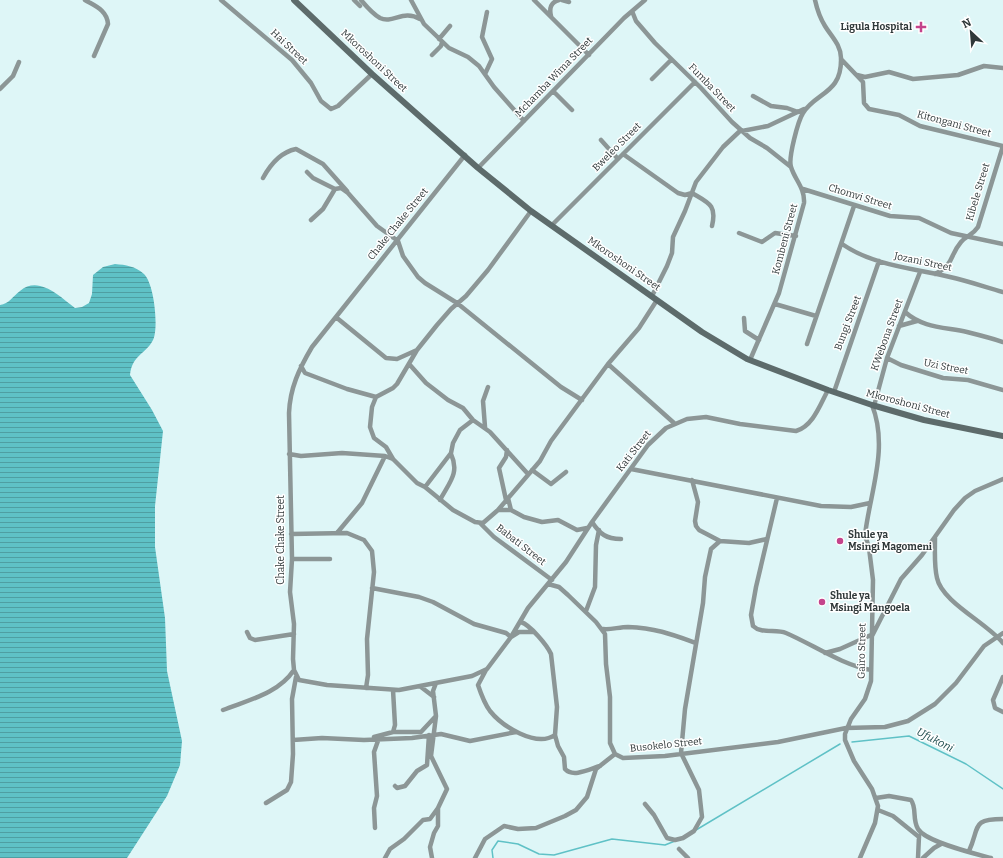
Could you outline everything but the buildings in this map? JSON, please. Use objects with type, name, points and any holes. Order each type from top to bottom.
[{"type":"street","points":[[85,0],[105,13],[108,18],[108,24],[94,56]]},
{"type":"street","name":"Hai Street","points":[[221,0],[292,60],[305,75],[325,106],[332,110],[372,74]]},
{"type":"street","name":"Mkoroshoni Street","points":[[294,0],[372,74],[478,168],[531,211],[702,332],[750,360],[873,406],[924,420],[1003,436]]},
{"type":"street","points":[[354,0],[360,6]]},
{"type":"street","points":[[361,0],[381,18],[389,19],[406,14],[412,15],[421,20]]},
{"type":"street","points":[[534,0],[589,54]]},
{"type":"street","points":[[551,16],[551,6],[553,2],[559,0]]},
{"type":"street","points":[[562,0],[569,2]]},
{"type":"street","name":"Mchamba Wima Street","points":[[478,168],[589,54],[645,0]]},
{"type":"street","points":[[791,167],[790,159],[802,113],[832,87],[838,76],[841,59],[839,46],[820,16],[815,0]]},
{"type":"street","points":[[406,14],[412,2]]},
{"type":"street","points":[[412,2],[421,20],[442,43],[475,63],[524,121]]},
{"type":"street","name":"Fumba Street","points":[[632,11],[636,21],[671,60],[742,130],[791,167]]},
{"type":"street","points":[[485,74],[492,59],[482,37],[487,12]]},
{"type":"street","points":[[432,55],[442,43],[450,26]]},
{"type":"street","name":"Kitongani Street","points":[[841,59],[864,84],[864,103],[869,109],[899,115],[920,126],[1003,146]]},
{"type":"street","points":[[652,79],[671,60]]},
{"type":"street","points":[[0,89],[13,76],[19,62]]},
{"type":"street","points":[[853,73],[865,78],[889,72],[913,79],[958,75],[984,66],[1003,68]]},
{"type":"street","name":"Bweleo Street","points":[[552,225],[694,82]]},
{"type":"street","points":[[553,91],[572,110]]},
{"type":"street","points":[[753,96],[771,106],[787,108],[798,112]]},
{"type":"street","points":[[531,211],[492,265],[458,304],[442,318],[417,350],[410,365],[393,388],[376,397],[372,407],[371,431],[374,438],[386,447],[393,459],[417,483],[425,487],[453,510],[472,521],[480,523],[486,522],[498,510],[540,461],[551,440],[608,364],[640,328],[672,253],[673,237],[696,182],[706,167],[728,141],[742,130],[768,126],[808,107]]},
{"type":"street","points":[[601,140],[612,150],[618,159]]},
{"type":"street","name":"Kibele Street","points":[[935,274],[947,267],[960,243],[973,234],[978,227],[1003,146]]},
{"type":"street","points":[[263,178],[280,156],[296,150],[323,164],[343,184],[348,193],[376,226],[398,241],[403,256],[418,277],[458,304],[462,309],[475,317],[561,387],[582,400]]},
{"type":"street","points":[[623,154],[678,193],[685,195],[692,193],[707,202],[713,208],[714,212],[712,226]]},
{"type":"street","name":"Chake Chake Street","points":[[296,677],[292,648],[294,634],[290,592],[292,559],[289,454],[290,399],[293,385],[301,366],[312,347],[337,318],[370,272],[398,241],[464,155]]},
{"type":"street","name":"Kombeni Street","points":[[750,360],[775,304],[796,236],[804,203],[803,189],[791,167]]},
{"type":"street","points":[[307,172],[313,178],[335,189],[340,188],[348,193]]},
{"type":"street","points":[[311,220],[323,209],[335,189]]},
{"type":"street","name":"Chomvi Street","points":[[803,189],[890,216],[919,218],[951,233],[968,238],[1003,244]]},
{"type":"street","points":[[807,344],[854,206]]},
{"type":"street","points":[[739,233],[762,242],[775,234],[796,236]]},
{"type":"street","name":"Jozani Street","points":[[842,244],[850,250],[879,261],[1003,292]]},
{"type":"street","name":"Bungi Street","points":[[831,391],[879,261]]},
{"type":"street","name":"KWebona Street","points":[[873,406],[887,358],[920,272]]},
{"type":"street","points":[[775,304],[816,316]]},
{"type":"street","points":[[905,312],[917,321],[932,327],[970,333],[1003,342]]},
{"type":"street","points":[[337,318],[386,358],[396,359],[417,350]]},
{"type":"street","points":[[744,318],[746,331],[759,340]]},
{"type":"street","points":[[899,326],[917,321]]},
{"type":"street","name":"Uzi Street","points":[[887,358],[901,365],[943,378],[968,380],[1003,390]]},
{"type":"street","points":[[608,364],[674,423]]},
{"type":"street","points":[[410,365],[442,395],[463,408],[473,420],[486,429],[530,472],[551,484],[566,472]]},
{"type":"street","points":[[301,366],[305,372],[347,389],[376,397]]},
{"type":"street","points":[[486,429],[483,424],[483,401],[488,386]]},
{"type":"street","name":"Kati Street","points":[[550,582],[588,527],[656,436],[674,423],[687,419],[706,417],[740,424],[796,431],[803,429],[810,424],[831,391]]},
{"type":"street","name":"Gairo Street","points":[[846,728],[869,691],[871,682],[873,580],[869,548],[865,535],[880,444],[879,428],[873,406]]},
{"type":"street","points":[[425,487],[451,454],[453,443],[460,430],[473,420]]},
{"type":"street","points":[[507,450],[506,458],[499,468],[511,510]]},
{"type":"street","points":[[289,454],[301,456],[342,453],[385,456],[393,459]]},
{"type":"street","points":[[440,500],[455,471],[454,461],[451,454]]},
{"type":"street","points":[[337,532],[362,503],[385,456]]},
{"type":"street","points":[[631,469],[778,498],[839,508],[850,508],[870,503]]},
{"type":"street","points":[[825,652],[846,647],[871,636],[901,579],[965,498],[975,491],[1003,479]]},
{"type":"street","points":[[692,480],[698,502],[695,521],[699,530],[720,541],[749,543],[767,539]]},
{"type":"street","points":[[778,498],[767,539],[754,599],[751,615],[753,626],[758,630],[781,631],[857,667],[871,670]]},
{"type":"street","points":[[498,510],[511,510],[524,517],[542,522],[558,520],[577,530],[584,530],[588,527]]},
{"type":"street","points":[[592,522],[603,536],[608,538],[621,538]]},
{"type":"street","name":"Babati Street","points":[[480,523],[494,537],[550,582]]},
{"type":"street","points":[[586,611],[595,587],[596,545],[598,530]]},
{"type":"street","points":[[291,534],[337,532],[356,535],[368,544],[374,559],[367,638],[368,675],[366,688]]},
{"type":"street","points":[[935,537],[936,578],[940,587],[954,602],[998,637],[1003,643]]},
{"type":"street","points":[[645,804],[654,815],[668,838],[680,840],[694,831],[702,817],[699,790],[681,753],[685,709],[709,560],[714,545],[720,541]]},
{"type":"street","points":[[292,559],[330,559]]},
{"type":"street","points":[[473,858],[485,839],[504,826],[523,829],[536,828],[559,819],[576,810],[587,797],[595,771],[615,754],[610,743],[610,697],[606,664],[606,636],[603,629],[586,611],[559,587],[550,582],[528,608],[511,637],[482,674],[478,685],[483,699],[496,718],[516,732],[540,739],[555,736]]},
{"type":"street","points":[[372,588],[427,600],[474,624],[506,633],[511,637]]},
{"type":"street","points":[[521,622],[527,624],[548,647],[552,658],[557,707],[555,736],[567,771],[580,772],[600,766]]},
{"type":"street","points":[[603,629],[625,627],[643,628],[671,633],[696,643]]},
{"type":"street","points":[[247,632],[250,638],[255,640],[294,634]]},
{"type":"street","points":[[511,637],[519,632],[533,632]]},
{"type":"street","name":"Busokelo Street","points":[[615,754],[623,758],[665,756],[778,742],[846,728],[885,727],[908,721],[935,704],[956,683],[984,646],[1003,633]]},
{"type":"street","points":[[266,803],[289,787],[293,754],[292,699],[296,677],[299,680],[306,682],[393,690],[421,687],[472,676],[487,669]]},
{"type":"street","points":[[223,710],[272,690],[288,679],[294,670]]},
{"type":"street","points":[[1003,677],[993,700],[995,708],[1003,712]]},
{"type":"street","points":[[394,786],[397,788],[405,786],[417,771],[427,766],[436,716],[434,697],[436,683]]},
{"type":"street","points":[[421,687],[434,697]]},
{"type":"street","points":[[393,690],[395,725],[393,732]]},
{"type":"street","points":[[368,740],[393,732],[421,732],[436,716]]},
{"type":"street","points":[[846,728],[845,740],[854,761],[872,789],[876,798],[878,810],[875,823],[860,858]]},
{"type":"street","points":[[293,740],[322,738],[368,740],[378,738],[444,734],[452,738],[470,741],[516,732]]},
{"type":"street","points":[[375,828],[374,808],[378,796],[374,752],[378,738]]},
{"type":"street","points":[[385,858],[390,848],[404,839],[423,820],[430,819],[446,794],[447,788],[430,754]]},
{"type":"street","points":[[876,798],[889,796],[911,800],[914,806],[914,819],[919,837],[918,858]]},
{"type":"street","points":[[432,858],[430,846],[438,826],[438,808]]},
{"type":"street","points":[[878,810],[893,816],[919,837]]},
{"type":"street","points":[[969,851],[980,823],[985,820],[1003,819]]},
{"type":"street","points":[[918,830],[941,844],[992,858]]},
{"type":"street","points":[[923,858],[941,844]]},
{"type":"street","points":[[679,849],[688,858]]},
{"type":"water","points":[[115,264],[127,265],[141,271],[148,279],[153,296],[156,326],[155,334],[150,345],[133,363],[130,375],[163,431],[155,506],[155,547],[165,618],[167,671],[182,741],[180,765],[167,796],[127,858],[0,858],[0,305],[8,301],[20,291],[34,285],[49,289],[75,308],[82,307],[89,303],[92,294],[93,275],[103,267]]},
{"type":"waterway","name":"Ufukoni","points":[[852,742],[909,736],[966,764],[1003,789]]},
{"type":"waterway","points":[[696,830],[840,744]]},
{"type":"waterway","points":[[493,858],[492,850],[498,841],[518,844],[539,854],[554,855],[612,839],[665,845],[675,841]]},
{"type":"place","name":"Ligula Hospital","points":[[921,27]]},
{"type":"place","name":"Shule ya Msingi Magomeni","points":[[840,541]]},
{"type":"place","name":"Shule ya Msingi Mangoela","points":[[822,602]]}]
